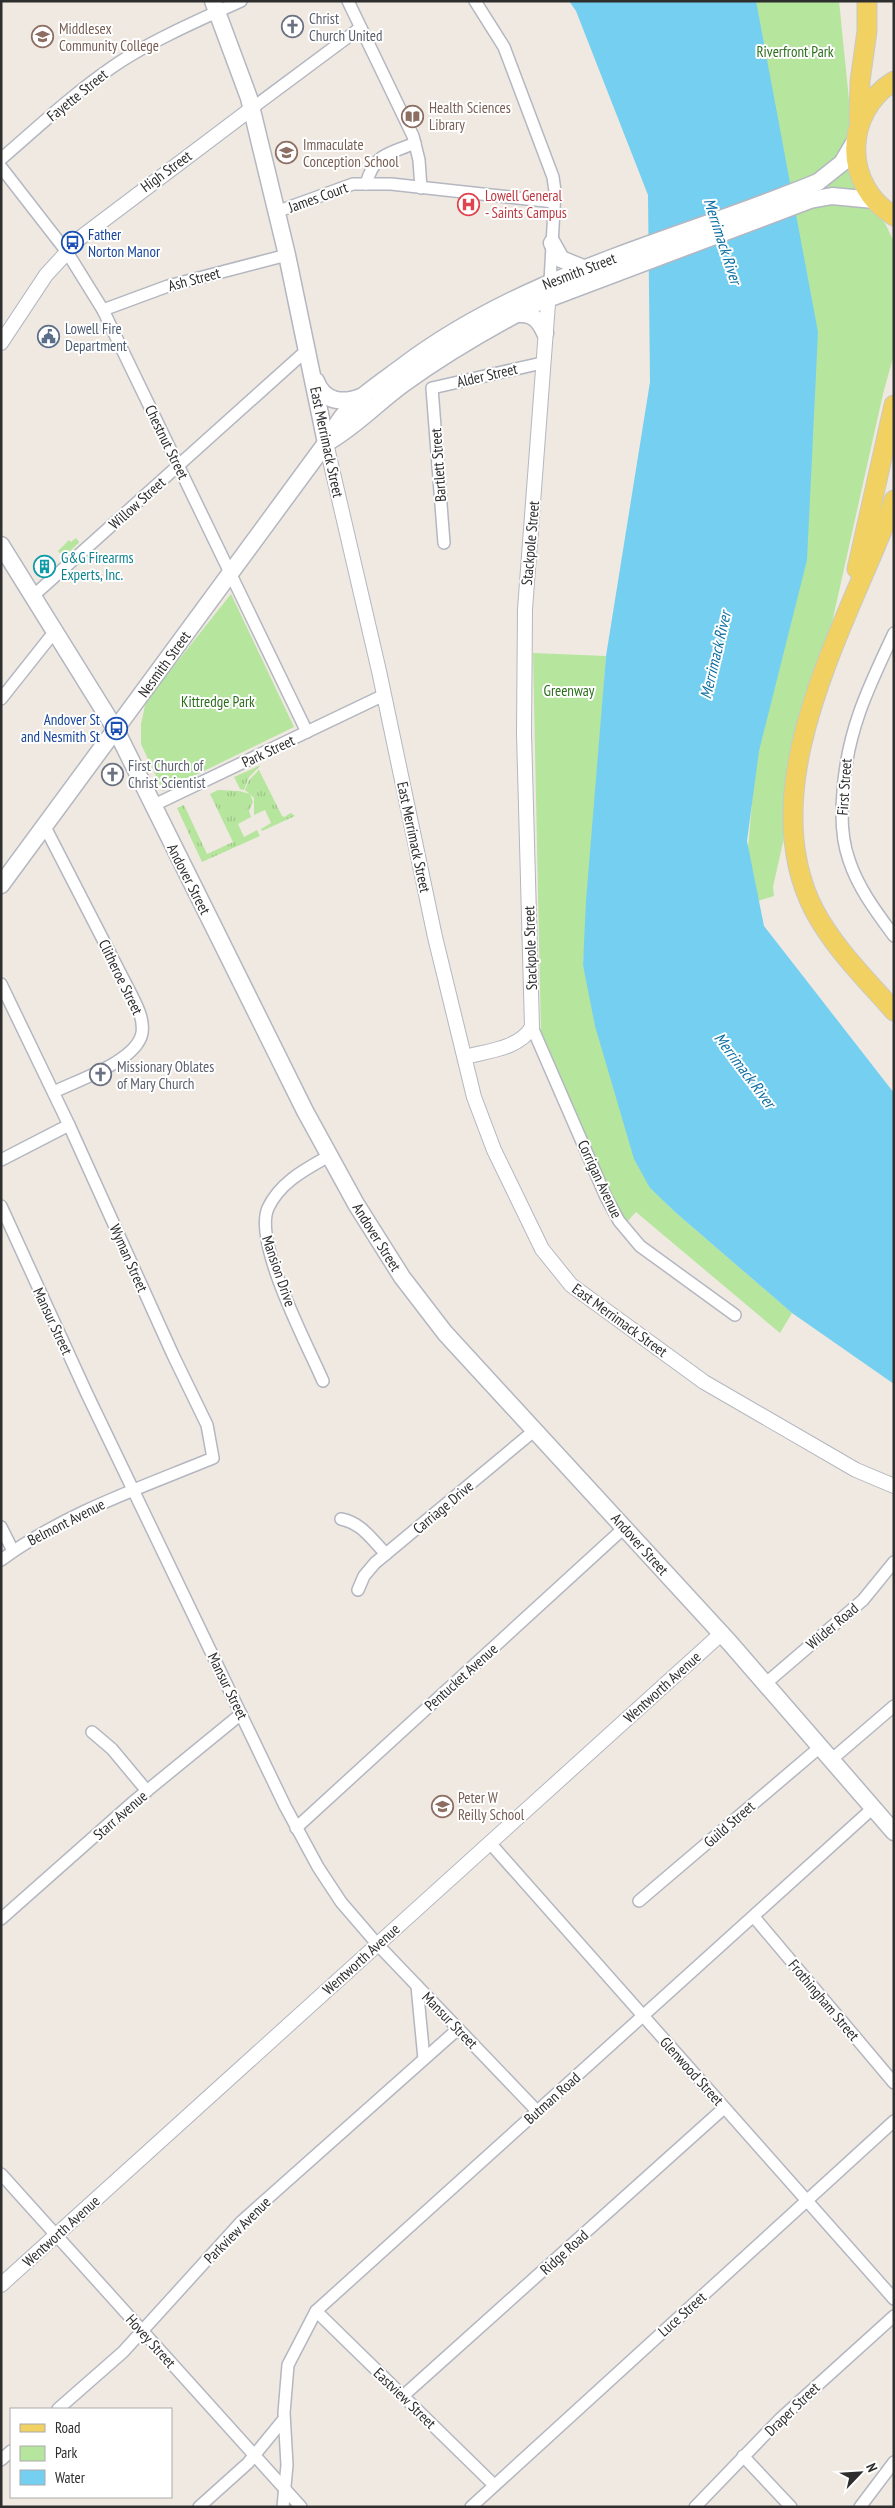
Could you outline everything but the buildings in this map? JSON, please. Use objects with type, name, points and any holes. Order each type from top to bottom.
[{"type":"main road","points":[[867,1],[867,31],[860,81],[857,168],[864,185],[874,200],[892,218]]},
{"type":"main road","name":"East Merrimack Street","points":[[215,6],[244,80],[287,255],[326,443]]},
{"type":"main road","points":[[857,132],[869,103],[894,81]]},
{"type":"main road","name":"Nesmith Street","points":[[326,443],[349,430],[388,395],[426,368],[514,314],[616,264],[809,193],[836,170],[857,132]]},
{"type":"main road","name":"Nesmith Street","points":[[809,193],[874,200]]},
{"type":"main road","points":[[552,243],[561,259],[583,268]]},
{"type":"main road","name":"Nesmith Street","points":[[1,885],[326,443],[342,418],[366,394],[461,326],[510,300],[583,268],[616,264]]},
{"type":"main road","points":[[514,314],[525,313],[535,317],[546,333]]},
{"type":"main road","points":[[312,371],[322,391],[336,400],[352,400],[366,394]]},
{"type":"main road","points":[[846,616],[894,405]]},
{"type":"main road","points":[[846,616],[872,530],[894,469]]},
{"type":"main road","points":[[894,500],[846,616],[811,713],[799,758],[793,793],[795,851],[806,891],[824,926],[846,957],[894,1011]]},
{"type":"main road","points":[[846,616],[894,532]]},
{"type":"main road","name":"Andover Street","points":[[2,546],[116,730],[152,806],[329,1156],[365,1219],[416,1297],[445,1333],[722,1633],[894,1832]]},
{"type":"street","name":"Fayette Street","points":[[1,159],[68,101],[112,67],[215,6],[241,1]]},
{"type":"street","points":[[348,1],[406,120],[415,143],[421,188]]},
{"type":"street","name":"Stackpole Street","points":[[474,1],[504,47],[553,177],[554,202],[550,282],[542,363],[525,609],[524,733],[532,1028]]},
{"type":"street","name":"High Street","points":[[1,343],[46,275],[67,252],[111,212],[360,28]]},
{"type":"street","points":[[366,184],[371,167],[376,159],[415,143]]},
{"type":"street","name":"Chestnut Street","points":[[1,167],[67,252],[103,310],[306,732]]},
{"type":"street","name":"James Court","points":[[276,212],[340,187],[366,184],[554,202]]},
{"type":"street","name":"Ash Street","points":[[103,310],[168,286],[287,255]]},
{"type":"street","name":"Willow Street","points":[[34,596],[308,349]]},
{"type":"street","name":"Alder Street","points":[[432,388],[542,363]]},
{"type":"street","name":"Bartlett Street","points":[[432,388],[444,543]]},
{"type":"street","name":"East Merrimack Street","points":[[326,443],[384,695],[435,937],[474,1096],[485,1128],[515,1196],[542,1249],[570,1284],[704,1382],[856,1470],[894,1486]]},
{"type":"street","points":[[1,699],[55,631]]},
{"type":"street","name":"First Street","points":[[894,633],[865,696],[850,739],[844,769],[841,809],[844,844],[849,862],[864,892],[894,936]]},
{"type":"street","name":"Park Street","points":[[152,806],[384,695]]},
{"type":"street","name":"Clitheroe Street","points":[[44,825],[132,996],[142,1020],[140,1040],[129,1055],[54,1092]]},
{"type":"street","name":"Wyman Street","points":[[1,984],[54,1092],[173,1355],[207,1425],[213,1458],[134,1490]]},
{"type":"street","points":[[465,1057],[513,1044],[528,1034],[532,1028]]},
{"type":"street","name":"Corrigan Avenue","points":[[532,1028],[606,1197],[619,1221],[640,1246],[735,1316]]},
{"type":"street","points":[[1,1160],[69,1125]]},
{"type":"street","name":"Mansion Drive","points":[[323,1380],[268,1249],[264,1220],[274,1198],[286,1184],[297,1174],[329,1156]]},
{"type":"street","name":"Mansur Street","points":[[1,1206],[134,1490],[296,1828],[318,1867],[341,1902],[378,1944],[537,2111]]},
{"type":"street","name":"Carriage Drive","points":[[358,1590],[364,1576],[386,1554],[535,1430]]},
{"type":"street","name":"Belmont Avenue","points":[[1,1560],[31,1538],[83,1511],[134,1490]]},
{"type":"street","points":[[341,1520],[360,1526],[386,1554]]},
{"type":"street","points":[[1,1527],[13,1551]]},
{"type":"street","name":"Pentucket Avenue","points":[[296,1828],[625,1527]]},
{"type":"street","name":"Wilder Road","points":[[765,1684],[863,1600],[894,1562]]},
{"type":"street","name":"Wentworth Avenue","points":[[1,2285],[722,1633]]},
{"type":"street","points":[[831,1760],[894,1706]]},
{"type":"street","name":"Starr Avenue","points":[[1,1919],[147,1791],[242,1714]]},
{"type":"street","points":[[92,1732],[112,1749],[147,1791]]},
{"type":"street","name":"Guild Street","points":[[638,1901],[820,1747]]},
{"type":"street","name":"Butman Road","points":[[283,2507],[287,2465],[284,2419],[288,2365],[316,2311],[642,2016],[754,1918],[873,1808]]},
{"type":"street","name":"Glenwood Street","points":[[490,1843],[894,2299]]},
{"type":"street","name":"Frothingham Street","points":[[754,1918],[894,2083]]},
{"type":"street","points":[[417,1986],[424,2059]]},
{"type":"street","name":"Parkview Avenue","points":[[59,2408],[123,2352],[242,2221],[458,2029]]},
{"type":"street","name":"Ridge Road","points":[[403,2396],[724,2108]]},
{"type":"street","name":"Luce Street","points":[[471,2507],[806,2200],[894,2122]]},
{"type":"street","name":"Hovey Street","points":[[1,2174],[301,2507]]},
{"type":"street","name":"Eastview Street","points":[[316,2311],[494,2485]]},
{"type":"street","name":"Draper Street","points":[[695,2507],[743,2456],[837,2365],[894,2316]]},
{"type":"street","points":[[199,2507],[248,2463],[284,2419]]},
{"type":"street","points":[[743,2456],[791,2507]]},
{"type":"street","points":[[860,2507],[894,2462]]},
{"type":"green space","name":"Riverfront Park","points":[[737,1],[839,1],[859,199],[885,223],[894,242],[894,354],[883,394],[773,887],[774,896],[748,904],[745,884],[755,767]]},
{"type":"green space","points":[[76,538],[79,542],[64,558],[58,551],[69,540],[71,542]]},
{"type":"green space","name":"Kittredge Park","points":[[231,594],[294,727],[163,791],[141,744],[141,724],[146,701]]},
{"type":"green space","name":"Greenway","points":[[533,653],[606,656],[583,965],[650,1188],[792,1313],[780,1333],[636,1212],[625,1224],[541,1035]]},
{"type":"green space","points":[[261,765],[249,777],[244,790],[240,789],[234,777]]},
{"type":"green space","points":[[259,770],[282,816],[284,817],[291,813],[295,816],[262,831],[261,829],[271,823],[265,810],[254,815],[254,798],[245,790],[249,780]]},
{"type":"green space","points":[[218,790],[239,791],[250,794],[253,802],[249,811],[251,817],[238,824],[244,837],[257,830],[260,836],[202,862],[177,808],[184,805],[207,854],[233,842],[210,794]]},
{"type":"green space","points":[[239,796],[245,796],[249,803],[245,810],[239,810],[235,806],[235,800]]},
{"type":"water","name":"Merrimack River","points":[[569,1],[756,1],[818,332],[807,560],[759,751],[747,841],[764,926],[894,1093],[894,1384],[792,1313],[650,1188],[634,1159],[595,1026],[583,965],[586,901],[606,656],[650,382],[648,195],[576,11]]},
{"type":"place","name":"Christ Church United","points":[[293,27]]},
{"type":"place","name":"Middlesex Community College","points":[[43,37]]},
{"type":"place","name":"Health Sciences Library","points":[[413,116]]},
{"type":"place","name":"Immaculate Conception School","points":[[287,153]]},
{"type":"place","name":"Lowell General - Saints Campus","points":[[469,204]]},
{"type":"place","name":"Father Norton Manor","points":[[72,243]]},
{"type":"place","name":"Lowell Fire Department","points":[[49,337]]},
{"type":"place","name":"G&G Firearms Experts, Inc.","points":[[45,566]]},
{"type":"place","name":"Andover St and Nesmith St","points":[[116,728]]},
{"type":"place","name":"First Church of Christ Scientist","points":[[112,774]]},
{"type":"place","name":"Missionary Oblates of Mary Church","points":[[101,1075]]},
{"type":"place","name":"Peter W Reilly School","points":[[442,1806]]}]
